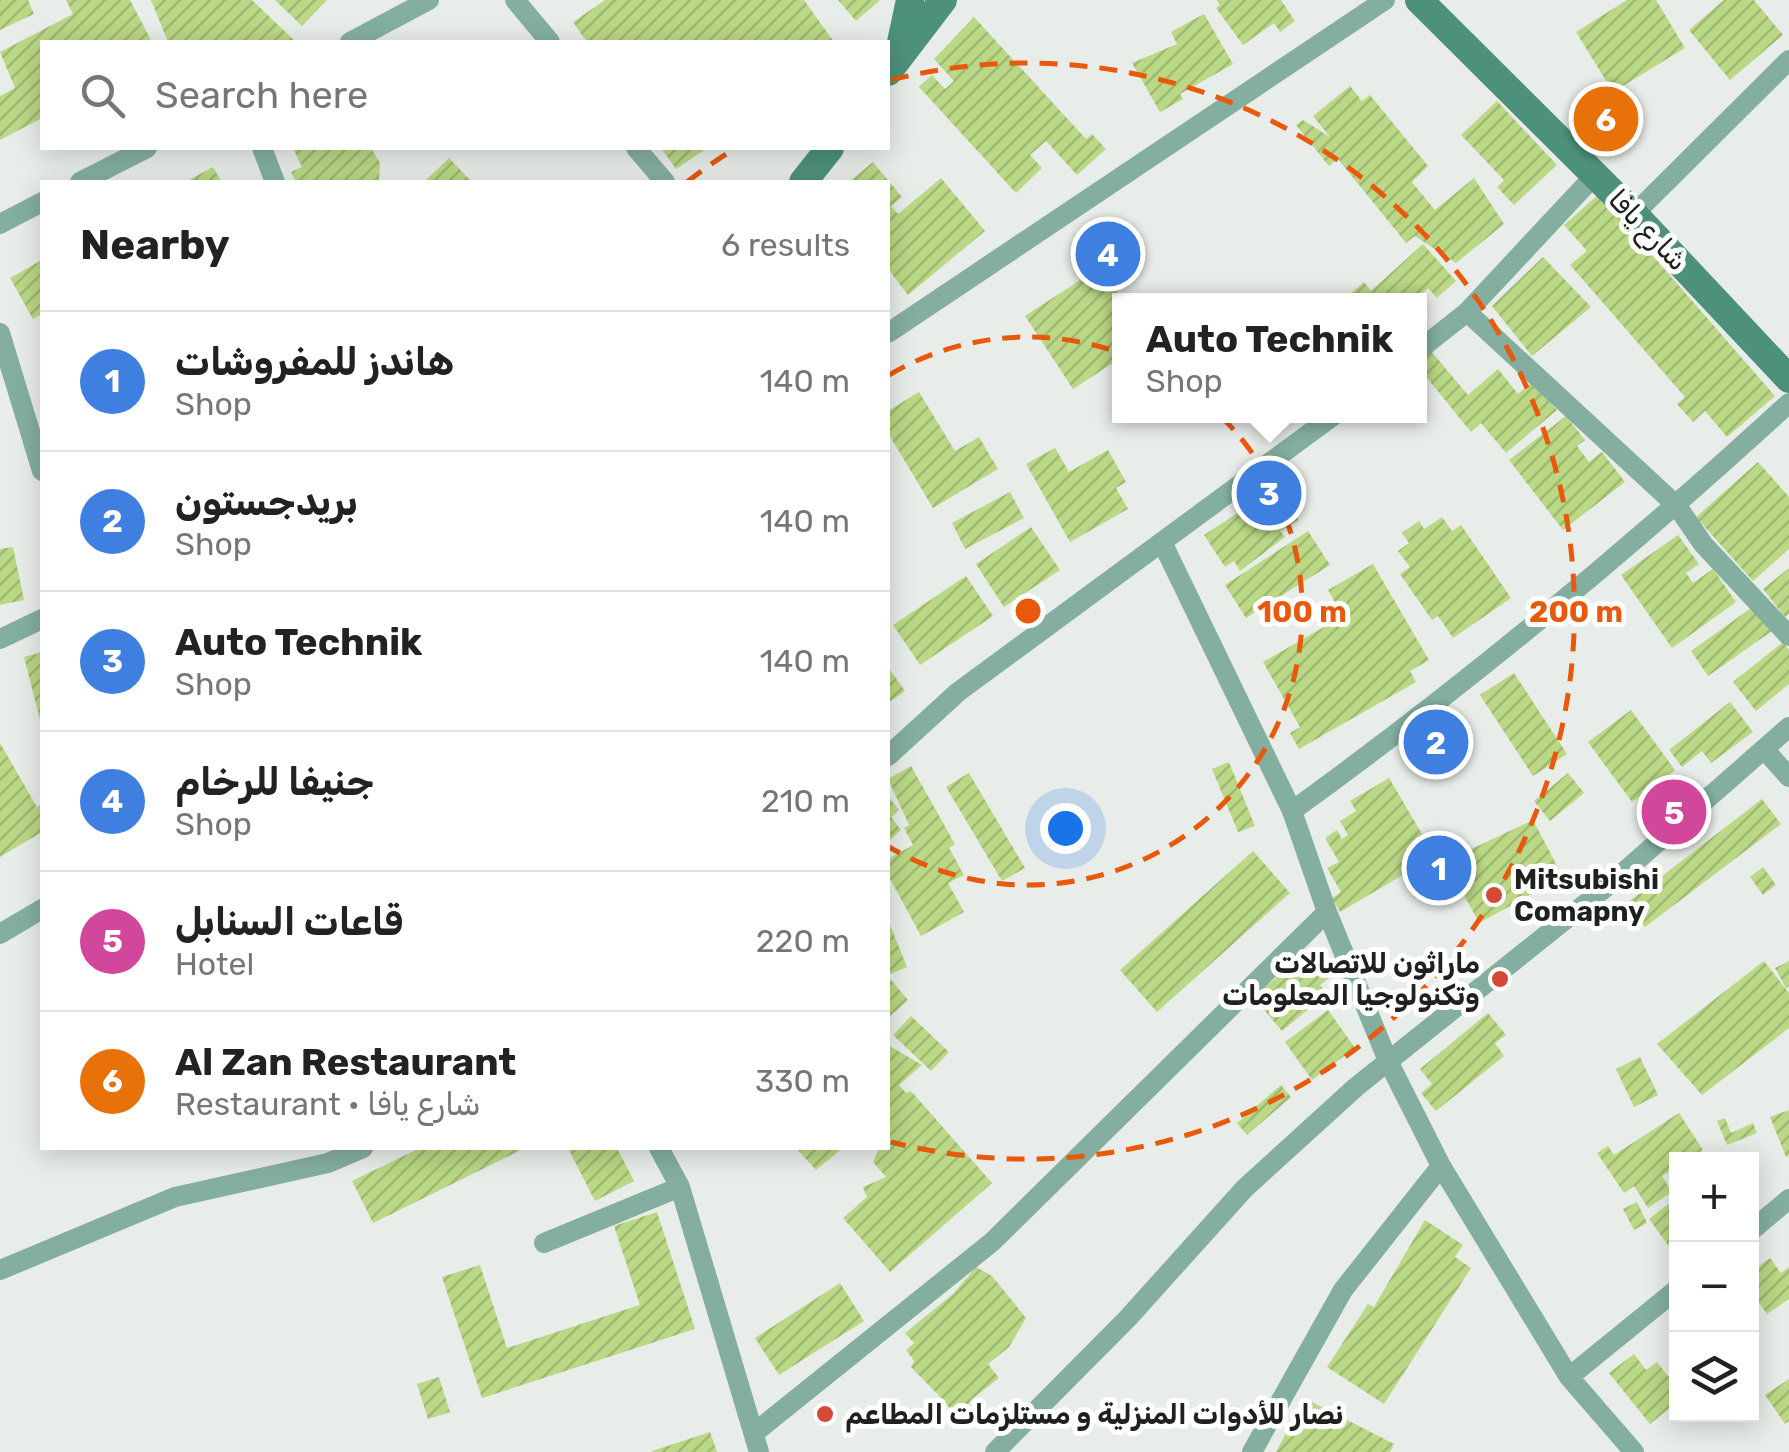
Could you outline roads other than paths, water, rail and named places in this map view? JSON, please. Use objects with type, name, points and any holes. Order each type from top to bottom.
[{"type":"main road","points":[[892,66],[910,0]]},
{"type":"main road","points":[[892,66],[942,0]]},
{"type":"main road","name":"شارع يافا","points":[[1419,0],[1594,175],[1640,207],[1789,379]]},
{"type":"main road","name":"شارع يافا","points":[[1440,0],[1789,355]]},
{"type":"main road","points":[[805,180],[828,150]]},
{"type":"street","points":[[354,40],[430,0]]},
{"type":"street","points":[[515,0],[548,40]]},
{"type":"street","points":[[890,332],[1385,0]]},
{"type":"street","points":[[1640,207],[1789,60]]},
{"type":"street","points":[[84,180],[143,150]]},
{"type":"street","points":[[263,150],[274,180]]},
{"type":"street","points":[[638,150],[662,180]]},
{"type":"street","points":[[1427,344],[1466,312],[1594,175]]},
{"type":"street","points":[[0,224],[40,203]]},
{"type":"street","points":[[1466,312],[1677,506],[1703,544],[1789,636]]},
{"type":"street","points":[[0,333],[40,464]]},
{"type":"street","points":[[1292,811],[1484,666],[1677,506],[1789,404]]},
{"type":"street","points":[[890,754],[958,692],[1324,423]]},
{"type":"street","points":[[1162,542],[1292,811],[1327,912],[1388,1061],[1441,1166],[1569,1378],[1634,1452]]},
{"type":"street","points":[[0,640],[40,620]]},
{"type":"street","points":[[996,1452],[1128,1318],[1245,1188],[1388,1061],[1610,884],[1789,726]]},
{"type":"street","points":[[1764,749],[1789,777]]},
{"type":"street","points":[[0,934],[40,910]]},
{"type":"street","points":[[661,1150],[680,1186],[758,1446],[992,1242],[1327,912]]},
{"type":"street","points":[[0,1270],[176,1197],[328,1163],[358,1150]]},
{"type":"street","points":[[1252,1452],[1343,1290],[1441,1166]]},
{"type":"street","points":[[544,1243],[680,1186]]},
{"type":"street","points":[[1759,1224],[1789,1200]]},
{"type":"street","points":[[1569,1378],[1669,1296]]},
{"type":"place","name":"Al Zan Restaurant","points":[[1606,119]]},
{"type":"place","name":"جنيفا للرخام","points":[[1108,254]]},
{"type":"place","name":"Auto Technik","points":[[1269,493]]},
{"type":"place","name":"بريدجستون","points":[[1436,742]]},
{"type":"place","name":"قاعات السنابل","points":[[1674,812]]},
{"type":"place","name":"هاندز للمفروشات","points":[[1439,868]]},
{"type":"place","name":"Mitsubishi Comapny","points":[[1494,895]]},
{"type":"place","name":"ماراثون للاتصالات وتكنولوجيا المعلومات","points":[[1500,979]]},
{"type":"place","name":"نصار للأدوات المنزلية و مستلزمات المطاعم","points":[[825,1414]]}]
